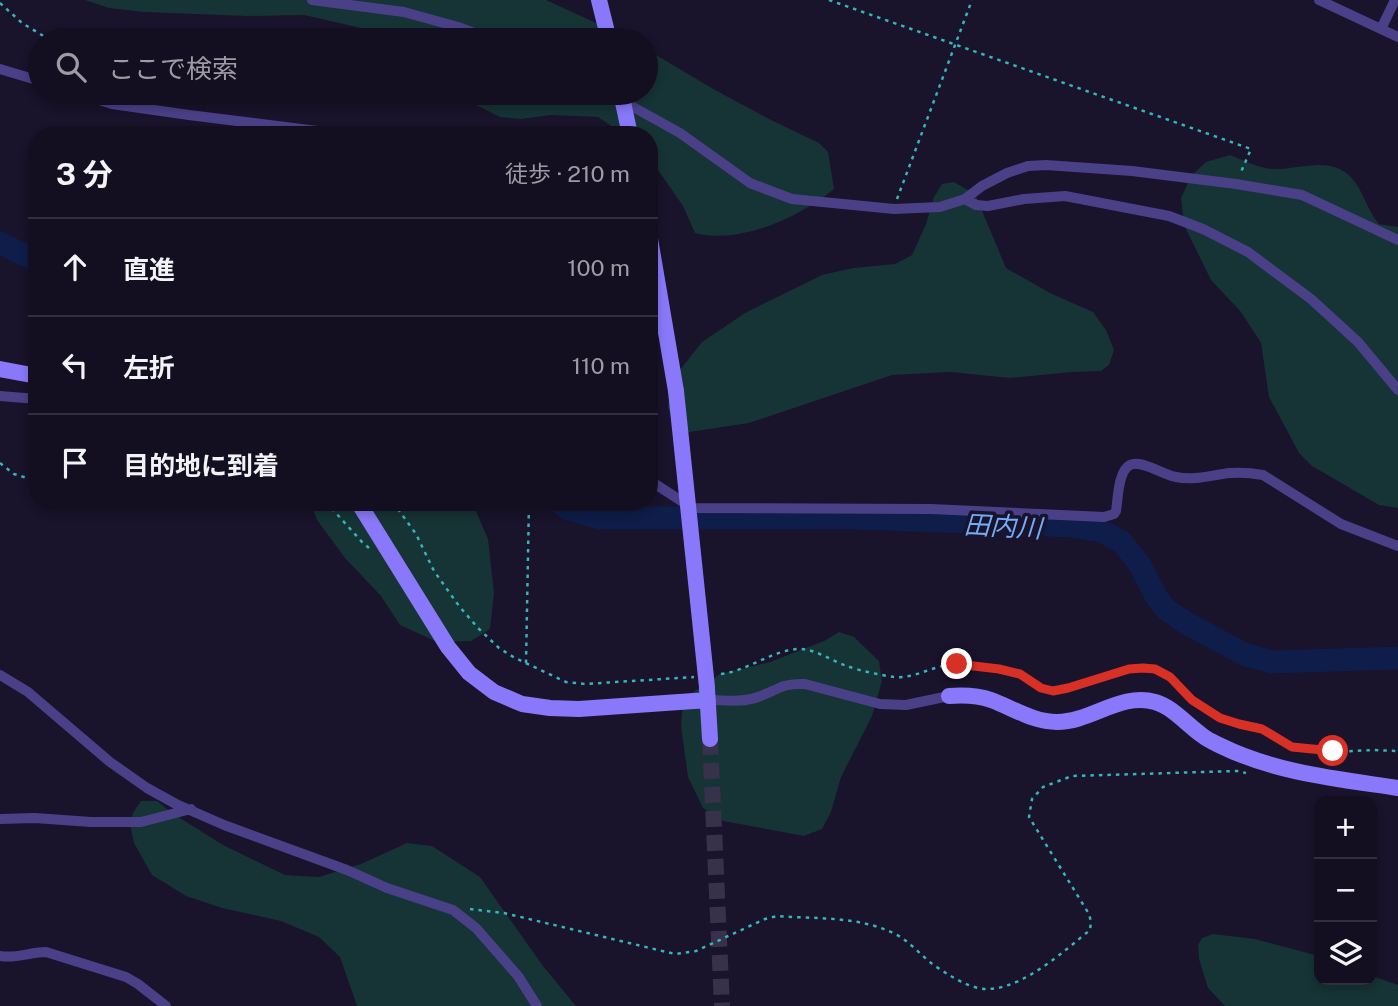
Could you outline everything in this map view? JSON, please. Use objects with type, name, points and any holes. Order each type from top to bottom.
[{"type":"street","points":[[312,0],[404,12],[461,28]]},
{"type":"street","points":[[599,0],[605,28]]},
{"type":"street","points":[[1319,0],[1398,37]]},
{"type":"street","points":[[1381,29],[1395,0]]},
{"type":"street","points":[[0,69],[28,77]]},
{"type":"street","points":[[118,105],[279,126]]},
{"type":"street","points":[[621,105],[627,126]]},
{"type":"street","points":[[634,105],[750,183],[792,199],[894,209],[940,207],[965,199],[982,186],[1007,173],[1028,166],[1046,165],[1236,184],[1302,195],[1398,240]]},
{"type":"street","points":[[965,199],[976,205],[988,206],[1024,199],[1065,196],[1169,216],[1203,229],[1248,252],[1311,299],[1358,342],[1398,390]]},
{"type":"street","points":[[658,286],[676,391],[707,684],[710,738]]},
{"type":"street","points":[[0,369],[28,372]]},
{"type":"street","points":[[0,396],[28,398]]},
{"type":"street","points":[[658,486],[692,508],[932,509],[1104,517],[1116,511],[1122,474],[1130,465],[1137,463],[1184,479],[1230,473],[1263,475],[1341,524],[1398,546]]},
{"type":"street","points":[[364,511],[448,647],[469,673],[494,692],[522,704],[579,709],[707,684],[743,701],[757,698],[782,685],[795,683],[880,704],[906,705],[949,696],[969,695],[989,700],[1032,718],[1055,722],[1075,720],[1120,703],[1139,699],[1156,702],[1171,710],[1203,736],[1243,756],[1272,766],[1398,788]]},
{"type":"street","points":[[0,675],[28,692],[110,762],[176,804],[387,888],[453,910],[476,928],[518,976],[537,1006]]},
{"type":"street","points":[[0,819],[141,822],[191,810]]},
{"type":"street","points":[[0,956],[8,958],[34,952],[73,961],[126,977],[166,1006]]},
{"type":"path","points":[[829,0],[1251,149],[1236,184]]},
{"type":"path","points":[[894,209],[972,0]]},
{"type":"path","points":[[0,3],[30,28]]},
{"type":"path","points":[[0,463],[14,474],[28,478]]},
{"type":"path","points":[[334,511],[372,550],[388,550]]},
{"type":"path","points":[[399,511],[416,534],[434,571],[478,628],[514,658],[566,682],[707,684],[726,673],[799,649],[809,650],[847,666],[895,677],[957,664],[999,669],[1020,674],[1041,688],[1053,691],[1129,669],[1143,668],[1155,669],[1170,677],[1192,700],[1213,714],[1262,729],[1292,747],[1333,751],[1398,751]]},
{"type":"path","points":[[526,663],[529,511]]},
{"type":"path","points":[[453,910],[479,909],[504,913],[675,954],[696,951],[777,916],[865,922],[895,934],[961,982],[980,988],[997,988],[1036,972],[1090,930],[1089,914],[1029,817],[1032,799],[1043,787],[1072,776],[1237,771],[1250,774]]},
{"type":"green space","points":[[85,0],[546,0],[607,28],[361,28],[304,15],[247,16],[109,8]]},
{"type":"green space","points":[[658,56],[715,90],[819,143],[828,152],[834,189],[804,209],[769,226],[731,235],[695,233],[683,206],[658,170],[658,126],[612,126],[598,117],[500,117],[476,105],[658,105]]},
{"type":"green space","points":[[1230,155],[1272,169],[1323,165],[1342,170],[1355,182],[1379,224],[1398,227],[1398,508],[1379,505],[1312,466],[1299,453],[1269,397],[1261,343],[1241,312],[1211,280],[1184,225],[1181,198],[1191,176],[1206,162]]},
{"type":"green space","points":[[954,182],[975,194],[1006,268],[1052,294],[1093,312],[1106,330],[1114,350],[1109,365],[1101,371],[1010,378],[951,372],[892,375],[749,423],[683,433],[674,423],[668,408],[671,381],[702,342],[745,313],[822,275],[853,268],[895,264],[912,255],[934,197],[942,184]]},
{"type":"green space","points":[[314,511],[476,511],[488,539],[494,593],[490,629],[471,641],[437,642],[400,625],[381,596],[345,558],[317,520]]},
{"type":"green space","points":[[839,632],[854,637],[879,661],[882,681],[872,716],[841,777],[831,812],[822,829],[804,836],[723,821],[703,808],[688,777],[681,726],[683,699],[720,674],[770,662],[824,641]]},
{"type":"green space","points":[[141,801],[157,801],[223,845],[285,875],[319,877],[361,864],[407,843],[432,846],[480,877],[543,966],[576,1006],[357,1006],[340,957],[319,937],[281,921],[222,908],[186,896],[152,875],[134,843],[130,824]]},
{"type":"green space","points":[[1213,934],[1255,939],[1314,955],[1314,985],[1377,985],[1377,978],[1398,985],[1398,1006],[1225,1006],[1208,988],[1199,959],[1198,945],[1202,938]]},
{"type":"waterway","name":"田内川","points":[[0,243],[28,256]]},
{"type":"waterway","name":"田内川","points":[[576,511],[600,518],[858,518],[1069,526],[1101,531],[1122,542],[1140,565],[1157,598],[1167,610],[1246,655],[1273,662],[1398,658]]},
{"type":"tunnel","points":[[710,739],[722,1006]]},
{"type":"route","points":[[957,664],[1020,674],[1041,688],[1053,691],[1129,669],[1155,669],[1170,677],[1192,700],[1220,718],[1262,729],[1292,747],[1333,751]]}]
